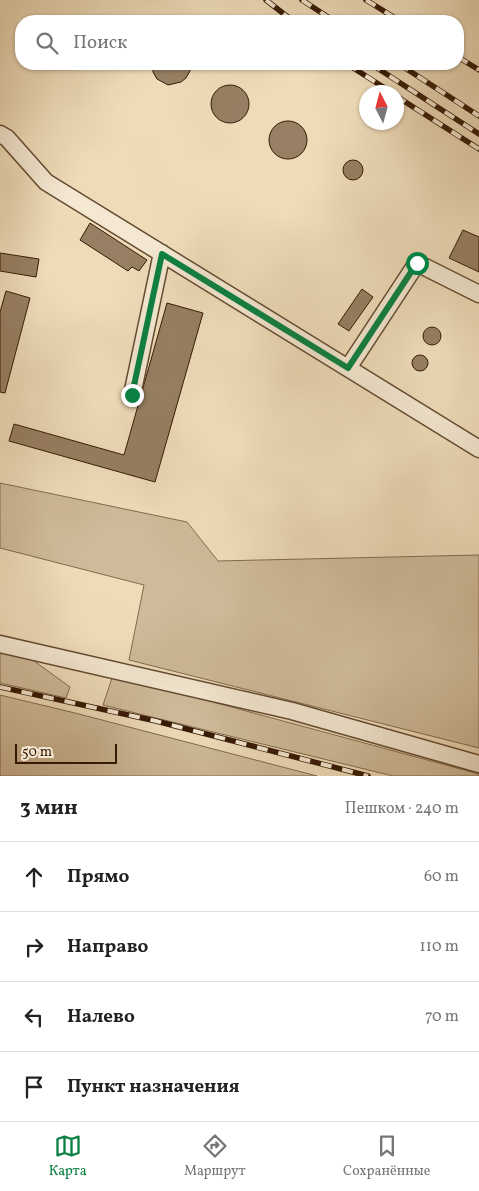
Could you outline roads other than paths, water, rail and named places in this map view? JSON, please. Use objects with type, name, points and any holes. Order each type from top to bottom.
[{"type":"lane","points":[[0,134],[7,138],[46,182],[479,449]]},
{"type":"lane","points":[[132,395],[162,254]]},
{"type":"lane","points":[[348,368],[417,263],[479,294]]},
{"type":"lane","points":[[0,644],[292,711],[479,764]]},
{"type":"railway","points":[[266,0],[285,15]]},
{"type":"railway","points":[[302,0],[325,15]]},
{"type":"railway","points":[[366,0],[390,15]]},
{"type":"railway","points":[[464,61],[479,70]]},
{"type":"railway","points":[[356,70],[380,85]]},
{"type":"railway","points":[[380,70],[479,134]]},
{"type":"railway","points":[[408,70],[479,116]]},
{"type":"railway","points":[[404,101],[479,149]]},
{"type":"railway","points":[[0,687],[156,721],[368,776]]}]
